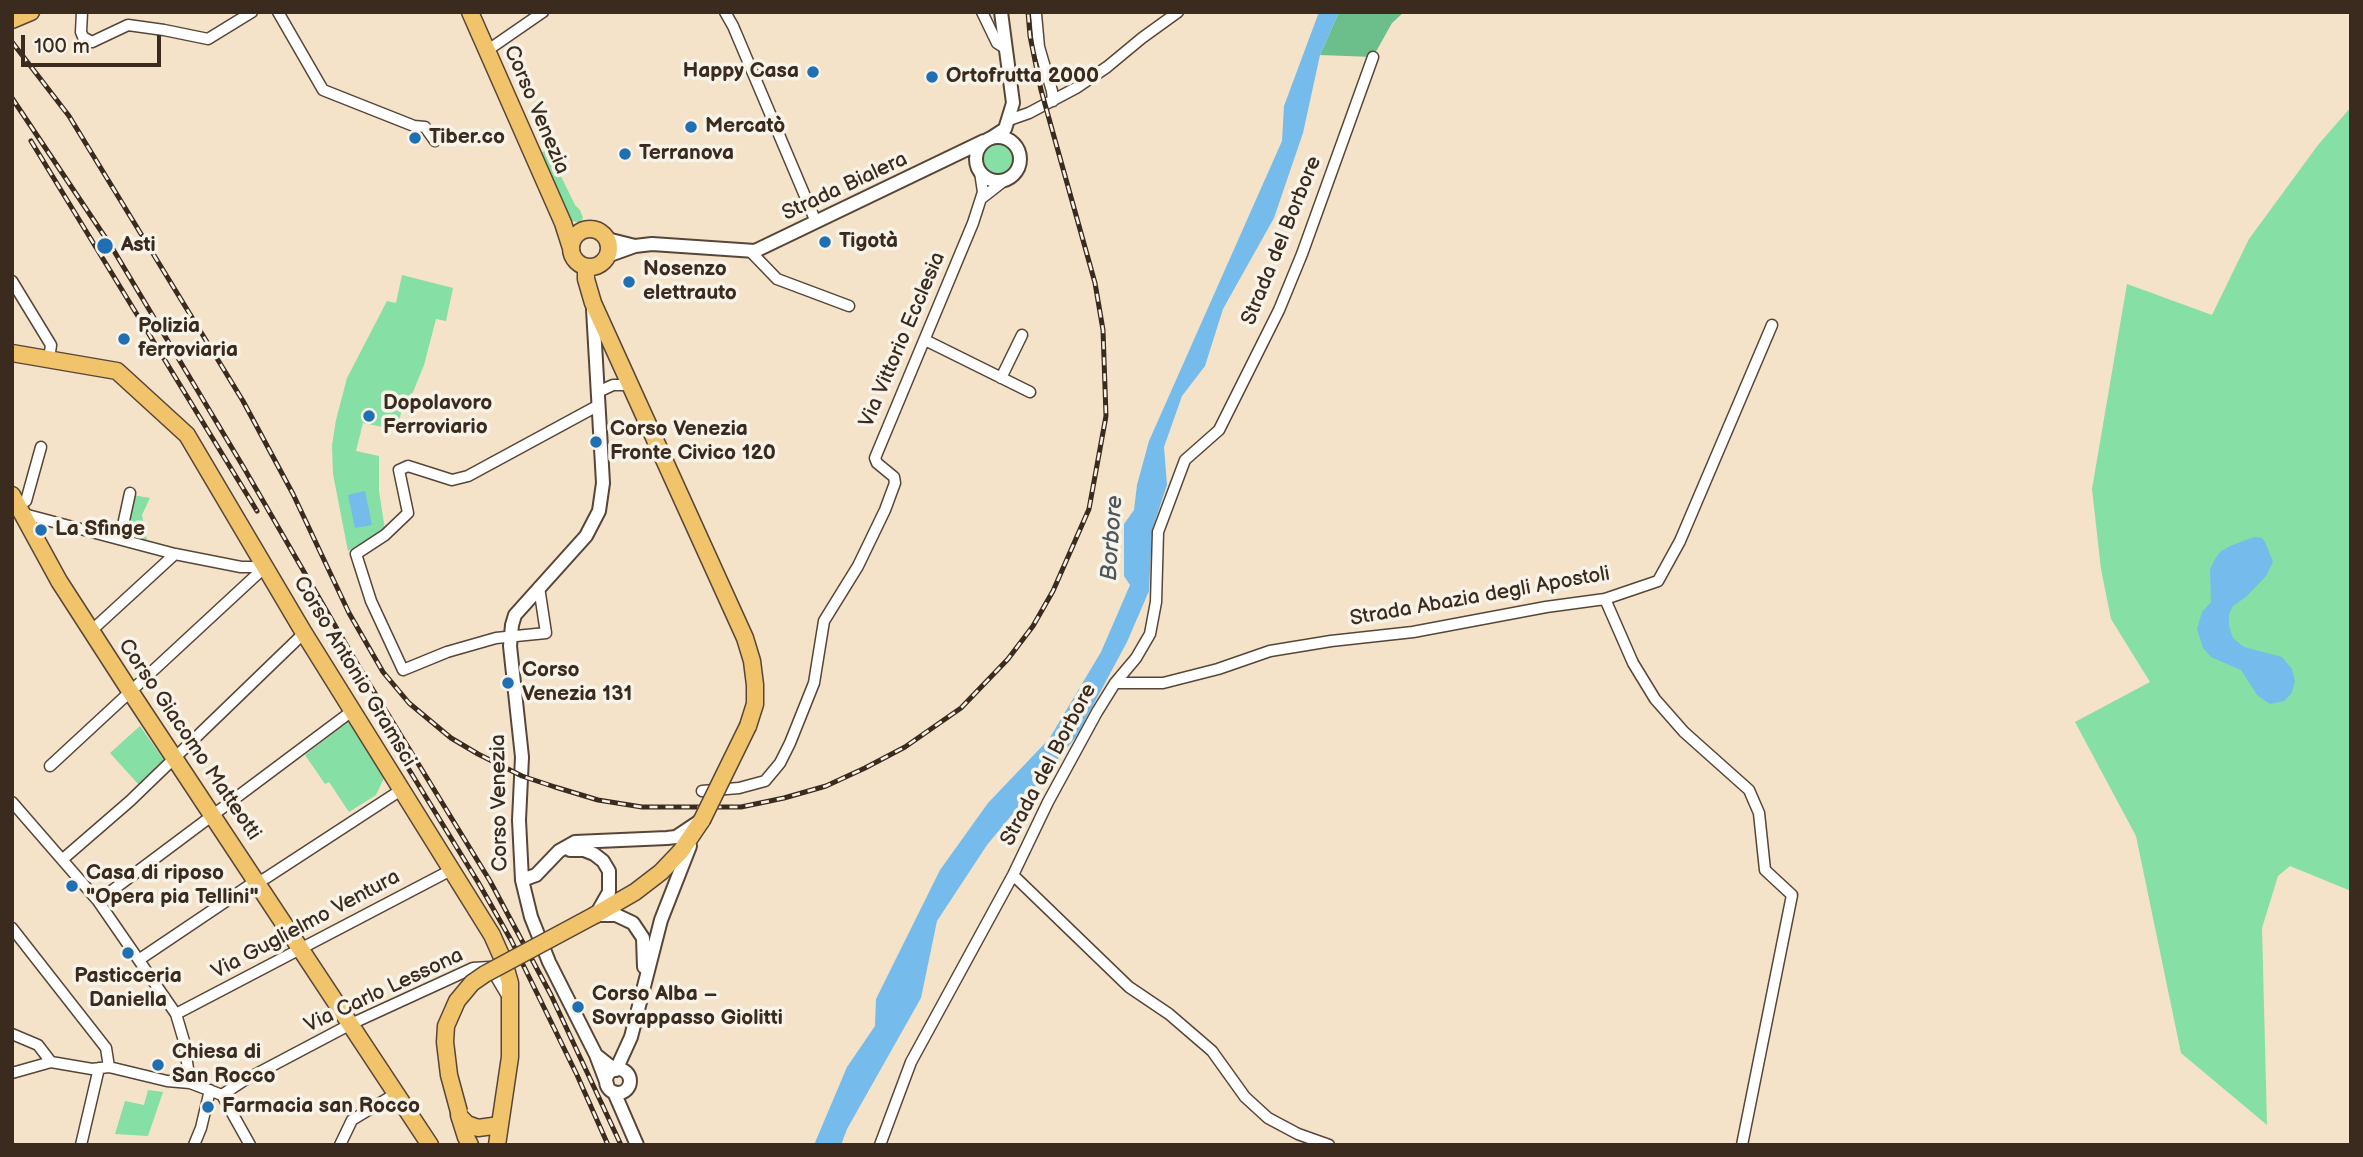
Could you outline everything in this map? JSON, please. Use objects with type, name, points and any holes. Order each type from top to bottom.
[{"type":"main road","points":[[13,20],[31,12]]},
{"type":"main road","name":"Corso Venezia","points":[[470,12],[563,223],[571,248]]},
{"type":"main road","points":[[563,223],[579,232]]},
{"type":"main road","points":[[594,229],[607,239],[607,256],[598,265],[586,267],[575,260],[571,248],[579,232],[594,229]]},
{"type":"main road","name":"Corso Venezia","points":[[467,1142],[449,1075],[444,1042],[446,1026],[457,1001],[472,983],[485,974],[635,892],[661,872],[681,851],[702,820],[748,726],[755,704],[752,661],[745,638],[593,303],[586,279],[586,267]]},
{"type":"main road","name":"Corso Antonio Gramsci","points":[[12,353],[117,371],[187,435],[304,633],[453,869],[492,935],[510,983],[510,1057],[497,1145]]},
{"type":"main road","name":"Corso Giacomo Matteotti","points":[[15,506],[59,582],[430,1145]]},
{"type":"main road","points":[[459,1115],[467,1124],[478,1128],[500,1125]]},
{"type":"street","points":[[82,12],[80,32],[92,42],[128,26],[208,39],[252,12]]},
{"type":"street","points":[[278,12],[323,90],[414,126],[425,127],[435,141]]},
{"type":"street","points":[[488,50],[543,12]]},
{"type":"street","points":[[725,12],[817,222]]},
{"type":"street","points":[[982,12],[996,43],[1005,48]]},
{"type":"street","points":[[956,156],[967,159],[989,179],[1004,180],[1015,173],[1018,167],[1019,154],[1010,135],[1009,120],[1014,93],[1001,12]]},
{"type":"street","points":[[1009,120],[1029,114],[1107,67],[1178,12]]},
{"type":"street","points":[[1035,14],[1039,47],[1053,101]]},
{"type":"street","name":"Strada del Borbore","points":[[880,1145],[911,1062],[1013,875],[1048,802],[1097,712],[1150,634],[1156,602],[1158,532],[1185,460],[1219,430],[1279,310],[1373,57]]},
{"type":"street","name":"Strada Bialera","points":[[607,256],[635,246],[674,244],[751,251],[1002,133],[1009,120]]},
{"type":"street","points":[[979,169],[976,155],[988,140],[999,137],[1008,139],[1017,148]]},
{"type":"street","name":"Via Vittorio Ecclesia","points":[[702,791],[739,788],[765,781],[780,763],[814,682],[824,621],[834,600],[858,566],[895,483],[894,477],[874,458],[982,199],[984,185],[979,169]]},
{"type":"street","name":"Via Vittorio Ecclesia","points":[[982,199],[1004,180]]},
{"type":"street","name":"Strada Bialera","points":[[607,239],[635,246]]},
{"type":"street","points":[[751,251],[777,279],[849,306]]},
{"type":"street","points":[[12,281],[51,345],[49,359]]},
{"type":"street","name":"Corso Venezia","points":[[593,303],[603,483],[599,511],[586,536],[515,615],[511,637],[522,757],[519,821],[522,880],[531,917],[549,962],[596,1055],[618,1080],[628,1124],[637,1145]]},
{"type":"street","name":"Strada Abazia degli Apostoli","points":[[1115,683],[1163,683],[1218,670],[1270,651],[1413,632],[1546,607],[1605,599],[1658,581],[1680,541],[1772,325]]},
{"type":"street","points":[[1001,378],[1021,335]]},
{"type":"street","points":[[925,340],[1030,392]]},
{"type":"street","points":[[598,392],[613,385],[631,385]]},
{"type":"street","points":[[539,587],[546,633],[496,638],[447,652],[402,670],[372,601],[356,554],[385,535],[408,513],[399,470],[408,466],[452,480],[468,476],[599,405]]},
{"type":"street","points":[[15,506],[26,501],[41,447]]},
{"type":"street","points":[[120,539],[130,493]]},
{"type":"street","points":[[15,506],[174,554],[241,567],[265,567]]},
{"type":"street","points":[[91,631],[174,554]]},
{"type":"street","points":[[50,766],[265,567]]},
{"type":"street","points":[[1605,599],[1633,663],[1655,699],[1684,732],[1749,790],[1759,813],[1765,870],[1791,895],[1742,1145]]},
{"type":"street","points":[[63,859],[130,802],[304,633]]},
{"type":"street","points":[[98,901],[352,711]]},
{"type":"street","points":[[140,959],[401,790]]},
{"type":"street","points":[[12,802],[98,901],[176,1014],[184,1041],[190,1083]]},
{"type":"street","points":[[522,880],[536,875],[559,851],[576,842],[676,836],[702,820]]},
{"type":"street","points":[[618,1080],[667,901],[702,820]]},
{"type":"street","points":[[559,851],[584,850],[603,861],[609,871],[609,892],[595,915]]},
{"type":"street","name":"Via Guglielmo Ventura","points":[[176,1014],[453,869]]},
{"type":"street","points":[[1013,875],[1129,987],[1169,1014],[1212,1051],[1245,1097],[1268,1118],[1298,1134],[1329,1145]]},
{"type":"street","points":[[595,915],[626,918],[639,929],[645,947],[643,984]]},
{"type":"street","points":[[12,928],[106,1048],[104,1068],[81,1145]]},
{"type":"street","name":"Via Carlo Lessona","points":[[222,1095],[243,1081],[351,1024],[473,968],[490,967],[511,1004]]},
{"type":"street","points":[[12,1034],[38,1045],[51,1062]]},
{"type":"street","points":[[12,1073],[51,1062],[190,1083],[222,1095],[249,1143],[259,1145]]},
{"type":"street","points":[[194,1145],[210,1090]]},
{"type":"street","points":[[340,1145],[352,1120],[395,1094]]},
{"type":"green space","points":[[1339,12],[1404,12],[1392,23],[1373,57],[1320,55]]},
{"type":"green space","points":[[2351,107],[2351,891],[2290,866],[2278,876],[2262,928],[2267,1125],[2181,1053],[2136,836],[2075,722],[2150,682],[2111,619],[2101,569],[2092,489],[2127,284],[2212,315],[2249,239],[2318,145]]},
{"type":"green space","points":[[998,144],[1009,148],[1013,159],[1009,170],[998,174],[987,170],[983,159],[987,148]]},
{"type":"green space","points":[[552,147],[560,147],[555,156],[555,164],[580,210],[583,218],[580,223],[572,221],[564,208],[541,153]]},
{"type":"green space","name":"Dopolavoro Ferroviario","points":[[402,275],[453,288],[446,321],[436,319],[424,365],[413,392],[404,400],[397,430],[363,423],[356,451],[379,456],[379,491],[385,530],[348,551],[333,474],[332,445],[336,420],[347,378],[387,301],[396,303]]},
{"type":"green space","points":[[133,495],[150,498],[142,515],[147,540],[125,535]]},
{"type":"green space","points":[[349,721],[384,778],[376,795],[349,812],[329,782],[325,784],[305,755]]},
{"type":"green space","points":[[140,726],[164,760],[139,785],[110,753]]},
{"type":"green space","points":[[148,1090],[163,1092],[148,1136],[115,1134],[125,1101],[144,1105]]},
{"type":"water","points":[[1319,12],[1339,12],[1320,55],[1303,133],[1274,218],[1223,309],[1205,366],[1182,396],[1164,447],[1167,485],[1152,530],[1149,591],[1127,642],[1076,737],[987,845],[937,921],[921,998],[847,1129],[841,1145],[814,1145],[847,1067],[875,1026],[876,999],[940,870],[988,803],[1049,739],[1101,652],[1130,585],[1124,576],[1124,524],[1134,510],[1137,485],[1149,441],[1282,141],[1284,106]]},
{"type":"water","points":[[365,491],[372,525],[355,528],[348,495]]},
{"type":"water","points":[[2254,537],[2262,538],[2273,562],[2266,576],[2233,606],[2229,614],[2229,626],[2233,638],[2244,647],[2282,657],[2292,669],[2295,682],[2291,694],[2284,701],[2270,704],[2257,695],[2241,670],[2211,657],[2203,648],[2197,629],[2202,612],[2211,602],[2210,569],[2215,559],[2230,546]]},
{"type":"railway","points":[[12,42],[69,116],[243,401],[293,494],[349,613],[383,672],[409,703],[451,738],[478,754],[522,776],[555,787],[598,800],[642,807],[741,807],[826,786],[905,747],[961,708],[1008,659],[1033,626],[1053,591],[1089,509],[1106,416],[1103,330],[1095,283],[1041,90],[1028,12]]},
{"type":"railway","points":[[12,98],[111,246],[359,667],[490,881],[551,995],[621,1145]]},
{"type":"railway","points":[[31,141],[257,511]]},
{"type":"railway","points":[[378,719],[511,940],[608,1145]]},
{"type":"place","name":"Happy Casa","points":[[813,72]]},
{"type":"place","name":"Ortofrutta 2000","points":[[932,77]]},
{"type":"place","name":"Mercatò","points":[[691,127]]},
{"type":"place","name":"Tiber.co","points":[[415,138]]},
{"type":"place","name":"Terranova","points":[[625,154]]},
{"type":"place","name":"Tigotà","points":[[825,242]]},
{"type":"place","name":"Asti","points":[[105,246]]},
{"type":"place","name":"Nosenzo elettrauto","points":[[629,282]]},
{"type":"place","name":"Polizia ferroviaria","points":[[124,339]]},
{"type":"place","name":"Dopolavoro Ferroviario","points":[[369,416]]},
{"type":"place","name":"Corso Venezia Fronte Civico 120","points":[[596,442]]},
{"type":"place","name":"La Sfinge","points":[[41,530]]},
{"type":"place","name":"Corso Venezia 131","points":[[508,683]]},
{"type":"place","name":"Casa di riposo \"Opera pia Tellini\"","points":[[72,886]]},
{"type":"place","name":"Pasticceria Daniella","points":[[128,953]]},
{"type":"place","name":"Corso Alba – Sovrappasso Giolitti","points":[[578,1007]]},
{"type":"place","name":"Chiesa di San Rocco","points":[[158,1065]]},
{"type":"place","name":"Farmacia san Rocco","points":[[208,1107]]},
{"type":"water label","name":"Borbore","points":[[1113,538]]}]
